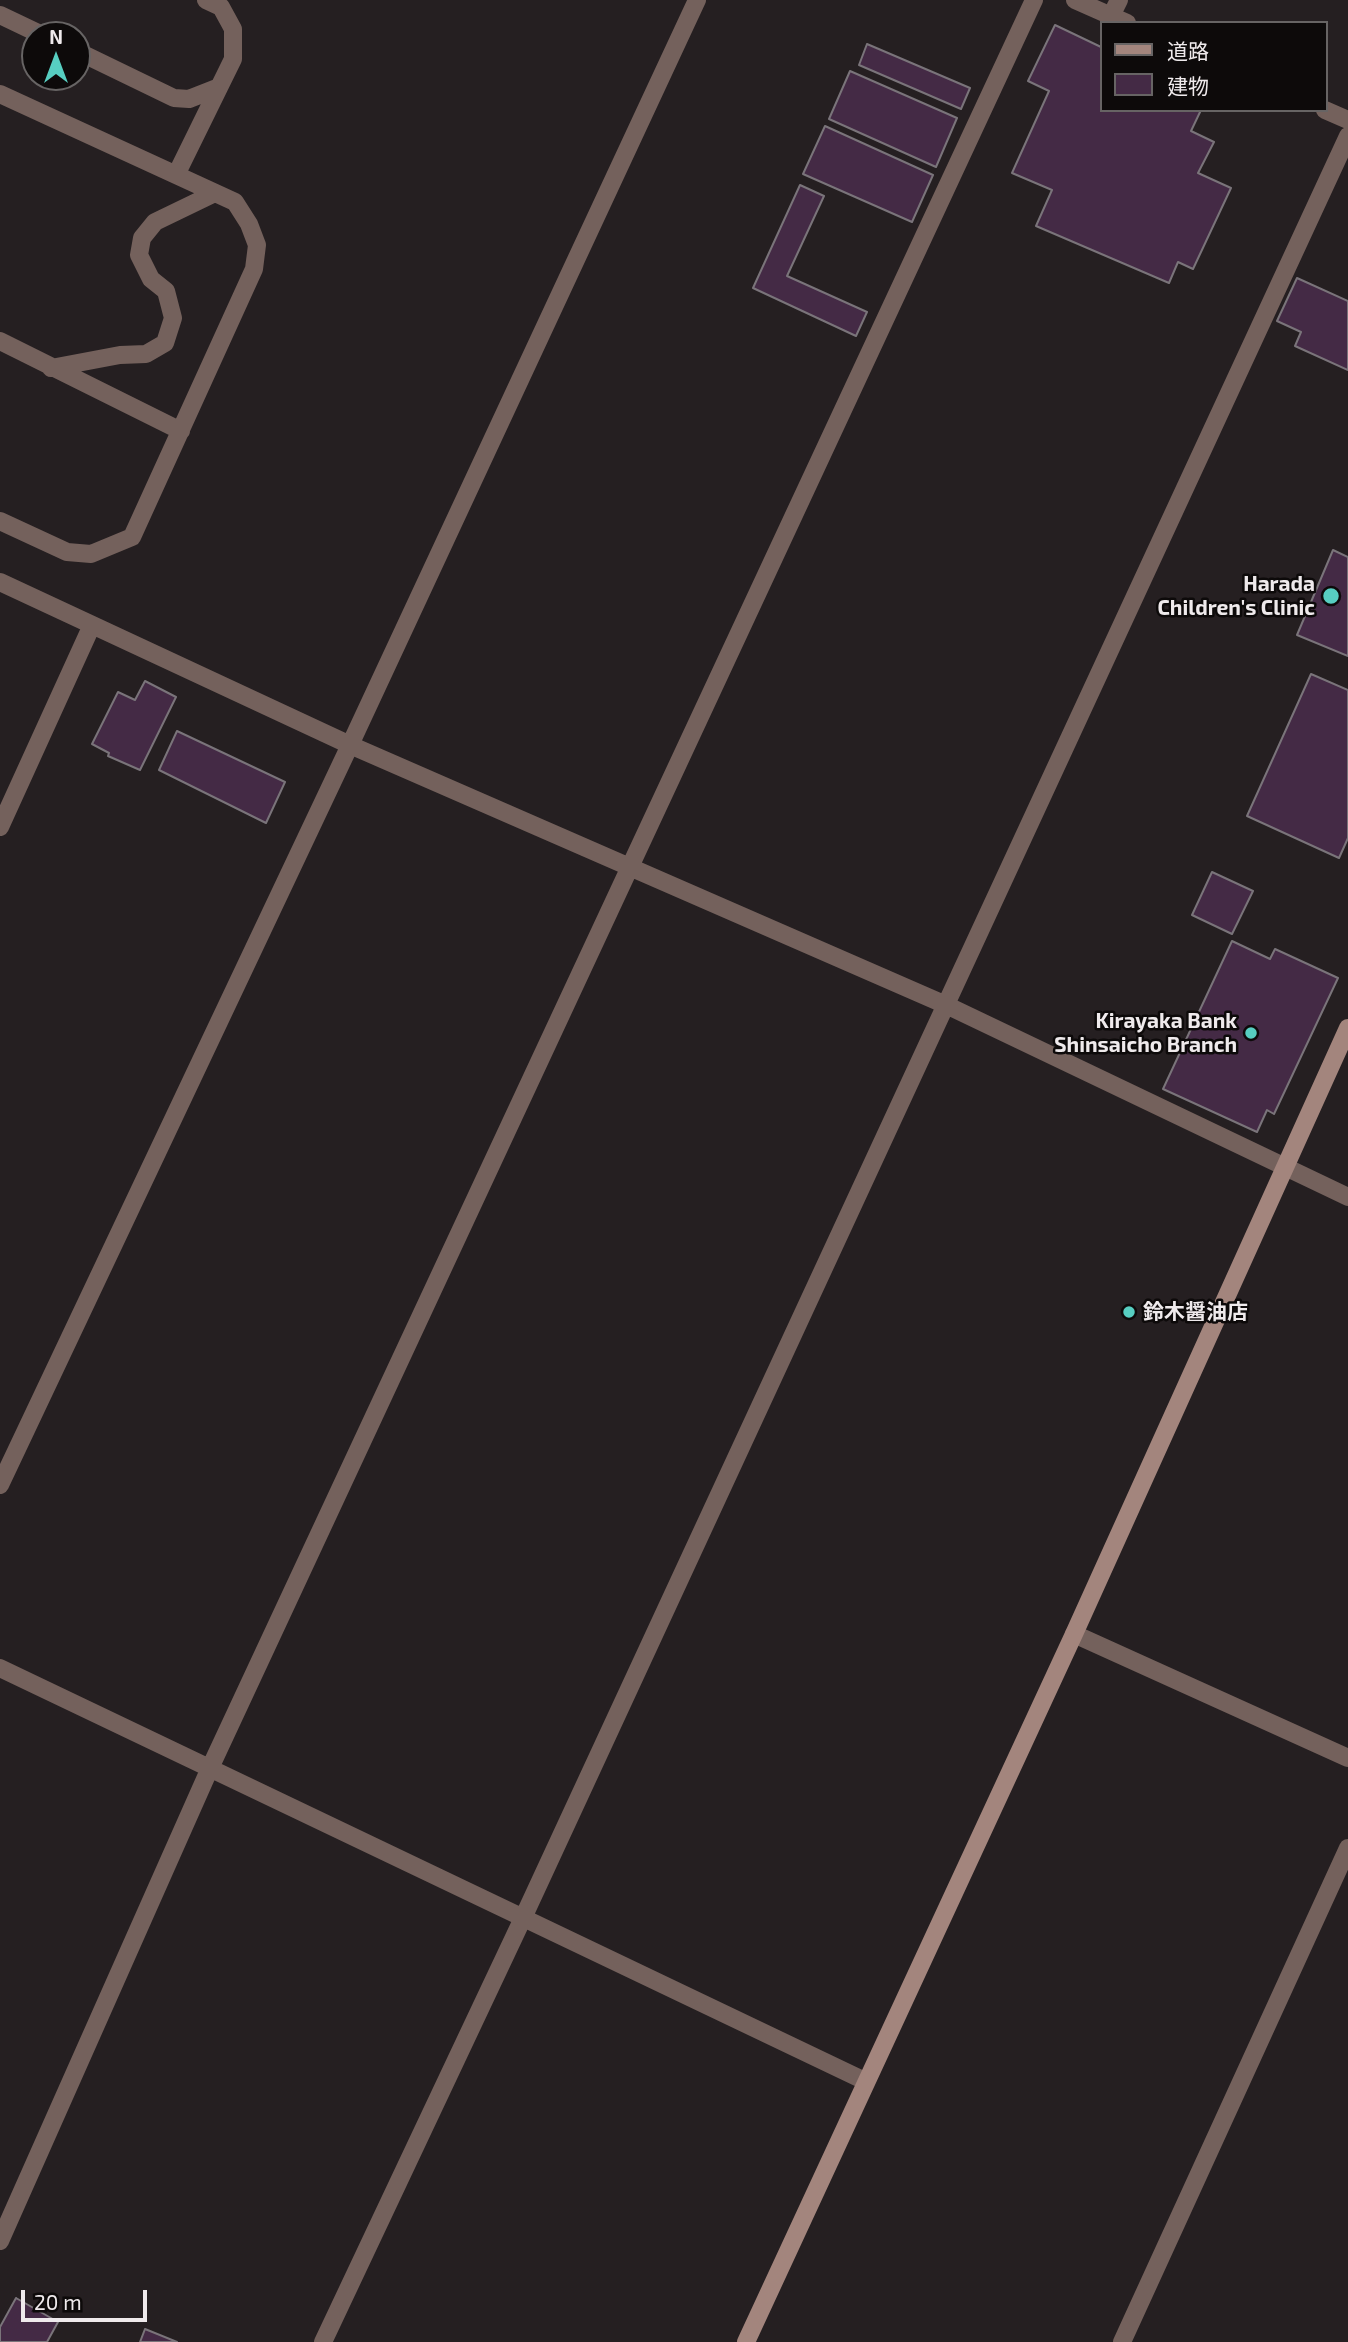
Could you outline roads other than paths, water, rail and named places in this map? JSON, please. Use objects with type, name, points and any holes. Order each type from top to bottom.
[{"type":"street","points":[[176,175],[233,59],[233,29],[221,7],[206,0]]},
{"type":"street","points":[[0,1485],[350,745],[697,0]]},
{"type":"street","points":[[0,2241],[210,1768],[1034,0]]},
{"type":"street","points":[[1075,0],[1119,13]]},
{"type":"street","points":[[0,15],[21,25]]},
{"type":"street","points":[[91,58],[174,98],[189,99],[217,89]]},
{"type":"street","points":[[0,94],[235,202],[249,224],[257,245],[254,269],[132,537],[91,554],[67,552],[0,521]]},
{"type":"street","points":[[1327,111],[1348,120]]},
{"type":"street","points":[[323,2342],[523,1918],[1348,136]]},
{"type":"street","points":[[51,368],[120,355],[146,354],[164,342],[173,318],[166,291],[151,279],[139,255],[142,238],[155,222],[215,193]]},
{"type":"street","points":[[0,341],[181,430]]},
{"type":"street","points":[[0,582],[350,745],[946,1005],[1348,1197]]},
{"type":"street","points":[[0,827],[92,625]]},
{"type":"street","points":[[746,2342],[1074,1634],[1348,1028]]},
{"type":"street","points":[[1074,1634],[1348,1758]]},
{"type":"street","points":[[0,1668],[865,2081]]},
{"type":"street","points":[[1122,2342],[1348,1848]]},
{"type":"place","name":"Harada Children's Clinic","points":[[1331,596]]},
{"type":"place","name":"Kirayaka Bank Shinsaicho Branch","points":[[1251,1033]]},
{"type":"place","name":"鈴木醤油店","points":[[1129,1312]]}]
